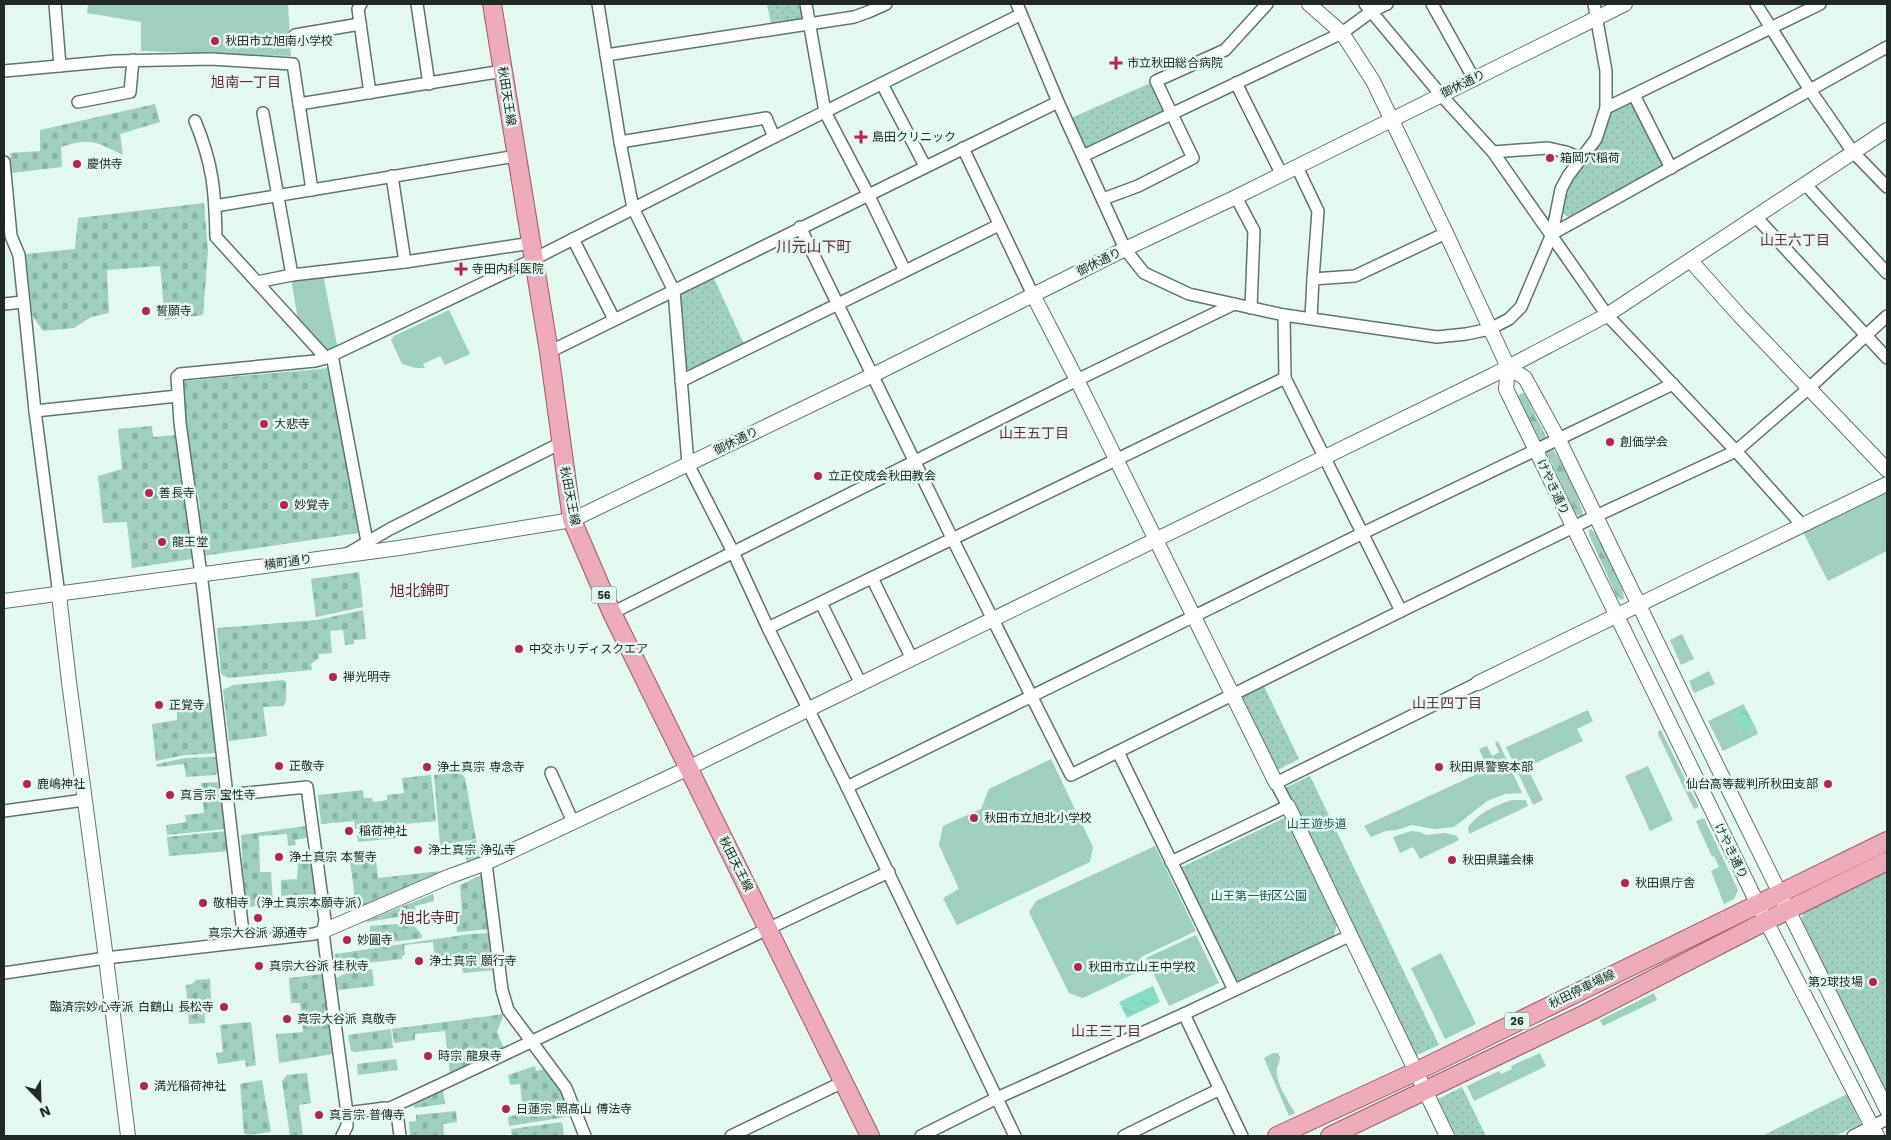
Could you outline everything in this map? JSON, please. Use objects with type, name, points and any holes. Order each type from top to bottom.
[{"type":"main road","name":"秋田天王線","points":[[492,4],[549,352],[572,520],[612,613],[870,1136]]},
{"type":"main road","name":"秋田停車場線","points":[[1277,1136],[1414,1072],[1887,841]]},
{"type":"main road","name":"秋田停車場線","points":[[1330,1136],[1591,1011],[1788,909],[1887,861]]},
{"type":"street","points":[[56,4],[60,66]]},
{"type":"street","points":[[361,4],[358,9],[370,93]]},
{"type":"street","points":[[417,4],[429,84]]},
{"type":"street","points":[[598,4],[620,142],[634,208],[674,291],[688,464],[889,872],[1015,1136]]},
{"type":"street","points":[[806,4],[825,112],[868,194],[905,272]]},
{"type":"street","points":[[606,55],[854,17],[886,4]]},
{"type":"street","points":[[1017,4],[1058,102],[1126,249],[1144,273],[1189,294],[1251,308],[1284,315],[1437,337],[1490,329],[1509,320],[1521,306],[1552,234],[1561,189],[1568,176],[1596,139],[1606,108],[1606,71],[1595,10]]},
{"type":"street","points":[[1103,199],[1138,186],[1193,158],[1156,81],[1225,50],[1267,4]]},
{"type":"street","points":[[1309,4],[1342,33],[1373,80],[1508,367]]},
{"type":"street","points":[[1083,156],[1342,33],[1369,7],[1387,4]]},
{"type":"street","points":[[1432,4],[1474,79]]},
{"type":"street","name":"御休通り","points":[[572,520],[872,375],[1126,249],[1282,175],[1474,79],[1595,10],[1625,4]]},
{"type":"street","points":[[1756,4],[1810,90],[1854,152],[1887,187]]},
{"type":"street","points":[[1606,108],[1820,4]]},
{"type":"street","points":[[1369,7],[1441,95],[1493,152],[1607,315],[1736,451],[1802,525]]},
{"type":"street","points":[[244,941],[202,574],[177,377],[180,374],[315,361],[329,356],[533,251],[573,239],[1020,15]]},
{"type":"street","points":[[295,35],[360,24]]},
{"type":"street","points":[[1552,234],[1887,47]]},
{"type":"street","points":[[4,71],[133,60],[211,59],[293,64],[312,190]]},
{"type":"street","points":[[78,102],[130,92],[133,60]]},
{"type":"street","points":[[299,104],[502,72]]},
{"type":"street","points":[[1236,83],[1282,175]]},
{"type":"street","points":[[882,84],[925,166]]},
{"type":"street","points":[[1634,95],[1670,168]]},
{"type":"street","points":[[549,352],[800,227],[1058,102]]},
{"type":"street","points":[[263,113],[292,276]]},
{"type":"street","points":[[620,142],[766,118],[774,137]]},
{"type":"street","points":[[195,121],[211,166],[216,237],[329,356],[368,546],[561,443]]},
{"type":"street","points":[[4,973],[106,958],[314,934],[448,877],[486,863],[808,710],[1508,367],[1607,315],[1887,130]]},
{"type":"street","points":[[963,148],[1033,295],[1078,380],[1193,617],[1288,806],[1351,935],[1414,1072],[1447,1136]]},
{"type":"street","points":[[1493,152],[1548,148],[1566,152],[1582,159]]},
{"type":"street","points":[[215,206],[516,156]]},
{"type":"street","points":[[4,162],[11,236],[19,255],[23,302],[84,800],[128,1136]]},
{"type":"street","points":[[1297,167],[1318,211],[1311,318]]},
{"type":"street","points":[[392,176],[405,262]]},
{"type":"street","points":[[1804,184],[1887,273]]},
{"type":"street","points":[[1236,197],[1254,231],[1251,308]]},
{"type":"street","points":[[1755,216],[1887,358]]},
{"type":"street","points":[[681,381],[999,225]]},
{"type":"street","points":[[800,227],[1070,775],[1401,611],[1573,529],[1596,516],[1736,451],[1809,388],[1887,316]]},
{"type":"street","points":[[1313,279],[1355,276],[1446,233]]},
{"type":"street","points":[[573,239],[614,319]]},
{"type":"street","points":[[257,282],[405,262],[533,251]]},
{"type":"street","points":[[1690,260],[1740,316],[1887,470]]},
{"type":"street","points":[[4,304],[23,302]]},
{"type":"street","points":[[612,613],[1234,304]]},
{"type":"street","points":[[1284,315],[1285,378],[1401,611]]},
{"type":"street","name":"けやき通り","points":[[1788,909],[1559,440],[1526,378],[1508,367],[1506,389],[1757,904],[1874,1132]]},
{"type":"street","points":[[768,628],[1116,458],[1285,378]]},
{"type":"street","points":[[847,787],[1363,533],[1673,384]]},
{"type":"street","points":[[36,411],[178,396]]},
{"type":"street","points":[[1276,783],[1615,615],[1887,484]]},
{"type":"street","name":"横町通り","points":[[4,602],[346,554],[368,546],[572,520]]},
{"type":"street","points":[[872,578],[912,659]]},
{"type":"street","points":[[820,603],[861,684]]},
{"type":"street","points":[[1118,752],[1234,990]]},
{"type":"street","points":[[551,773],[573,822]]},
{"type":"street","points":[[227,795],[307,787],[325,920],[323,931],[347,1113],[347,1126],[342,1136]]},
{"type":"street","points":[[4,811],[84,800]]},
{"type":"street","points":[[1171,862],[1288,806]]},
{"type":"street","points":[[486,863],[502,990],[508,1010],[566,1088],[585,1136]]},
{"type":"street","points":[[347,1113],[390,1108],[889,872]]},
{"type":"street","points":[[1788,909],[1887,1110]]},
{"type":"street","points":[[921,1136],[997,1098],[1184,1014],[1351,935]]},
{"type":"street","points":[[1184,1014],[1242,1136]]},
{"type":"street","points":[[731,1136],[843,1082]]},
{"type":"street","points":[[1124,1136],[1220,1089]]},
{"type":"street","points":[[390,1108],[394,1109],[397,1113],[400,1136]]},
{"type":"street","points":[[1853,1136],[1874,1132],[1887,1119]]},
{"type":"green space","name":"秋田市立旭南小学校","points":[[88,4],[288,4],[291,56],[141,51],[141,22],[87,13]]},
{"type":"green space","points":[[767,4],[801,4],[804,20],[771,24]]},
{"type":"green space","points":[[1153,82],[1166,112],[1086,150],[1071,118]]},
{"type":"green space","points":[[1629,102],[1633,103],[1663,160],[1662,165],[1574,216],[1569,217],[1563,214],[1561,210],[1571,183],[1591,156],[1610,114],[1616,108]]},
{"type":"green space","points":[[155,104],[160,122],[120,134],[123,155],[93,142],[80,142],[61,147],[62,167],[11,173],[10,153],[40,151],[40,130]]},
{"type":"green space","points":[[204,203],[208,251],[203,315],[165,320],[160,266],[107,270],[109,313],[91,317],[74,328],[43,331],[32,315],[26,254],[75,249],[78,218]]},
{"type":"green space","points":[[323,275],[338,350],[325,355],[299,325],[291,279]]},
{"type":"green space","points":[[713,276],[744,344],[692,370],[686,369],[679,298],[681,291]]},
{"type":"green space","points":[[449,310],[470,354],[445,365],[440,356],[423,364],[425,368],[416,368],[402,364],[391,340],[394,336]]},
{"type":"green space","points":[[331,368],[358,533],[203,556],[196,511],[200,508],[198,494],[194,490],[186,429],[183,381]]},
{"type":"green space","points":[[1524,393],[1547,438],[1545,444],[1541,441],[1518,397]]},
{"type":"green space","points":[[152,426],[153,437],[176,435],[192,559],[132,568],[127,522],[103,523],[98,476],[122,469],[118,429]]},
{"type":"green space","points":[[1550,447],[1559,458],[1570,479],[1583,516],[1580,517],[1576,514],[1547,453],[1547,448]]},
{"type":"green space","points":[[1887,494],[1887,551],[1828,581],[1802,530],[1876,496]]},
{"type":"green space","points":[[1591,529],[1611,561],[1624,599],[1621,600],[1617,597],[1589,535],[1589,530]]},
{"type":"green space","points":[[359,572],[363,607],[316,617],[311,579]]},
{"type":"green space","points":[[363,610],[366,639],[354,640],[354,644],[345,645],[343,630],[330,631],[332,653],[319,654],[319,658],[311,664],[312,670],[228,678],[221,674],[217,628],[317,620]]},
{"type":"green space","points":[[1682,634],[1694,659],[1681,665],[1670,640]]},
{"type":"green space","points":[[1709,671],[1715,684],[1694,693],[1689,681]]},
{"type":"green space","points":[[283,680],[286,682],[286,700],[283,706],[263,707],[267,736],[229,741],[223,690],[233,685]]},
{"type":"green space","points":[[1263,684],[1299,759],[1274,772],[1237,697]]},
{"type":"green space","points":[[204,703],[209,703],[212,706],[217,753],[185,755],[156,761],[152,724],[177,720],[177,711],[204,709]]},
{"type":"green space","points":[[1744,704],[1745,707],[1733,714],[1742,732],[1755,726],[1758,734],[1723,751],[1708,721]]},
{"type":"green space","points":[[1588,710],[1593,721],[1577,729],[1583,741],[1527,767],[1543,800],[1533,805],[1506,747]]},
{"type":"green space","points":[[1661,730],[1699,807],[1694,809],[1658,734],[1658,731]]},
{"type":"green space","points":[[1498,741],[1522,793],[1505,794],[1487,801],[1454,827],[1434,829],[1412,825],[1386,831],[1371,837],[1364,826],[1488,769],[1479,749],[1487,746],[1492,756],[1499,752],[1495,743]]},
{"type":"green space","points":[[218,757],[220,770],[215,775],[186,777],[184,764],[157,767],[156,764],[185,758]]},
{"type":"green space","points":[[1051,759],[1093,847],[1090,862],[957,925],[943,898],[959,889],[939,845],[943,826],[981,809],[989,789]]},
{"type":"green space","points":[[1648,766],[1673,820],[1650,831],[1625,776]]},
{"type":"green space","points":[[461,772],[465,778],[476,839],[440,845],[434,775]]},
{"type":"green space","points":[[431,775],[436,821],[355,829],[354,821],[321,824],[318,795],[363,790],[364,798],[372,798],[373,802],[387,800],[387,795],[404,793],[402,778]]},
{"type":"green space","name":"山王遊歩道","points":[[1310,776],[1439,1045],[1412,1057],[1283,789]]},
{"type":"green space","points":[[217,782],[221,785],[226,829],[167,835],[166,825],[186,822],[185,815],[204,813],[201,783]]},
{"type":"green space","points":[[1512,800],[1526,800],[1528,806],[1469,834],[1468,827],[1482,813]]},
{"type":"green space","name":"山王第一街区公園","points":[[1286,817],[1337,924],[1333,940],[1237,986],[1180,868]]},
{"type":"green space","points":[[1704,818],[1738,890],[1734,899],[1724,904],[1711,871],[1719,867],[1714,856],[1712,857],[1696,821]]},
{"type":"green space","points":[[305,826],[307,838],[295,840],[296,845],[288,846],[287,834],[259,836],[260,872],[271,872],[273,905],[245,907],[241,835]]},
{"type":"green space","points":[[406,826],[407,837],[358,842],[357,832]]},
{"type":"green space","points":[[226,831],[229,851],[169,856],[167,837]]},
{"type":"green space","points":[[1411,831],[1426,835],[1445,833],[1457,836],[1459,840],[1420,859],[1413,847],[1400,853],[1393,837]]},
{"type":"green space","points":[[476,840],[480,858],[467,863],[462,843]]},
{"type":"green space","points":[[1155,846],[1196,931],[1141,957],[1146,968],[1083,998],[1069,993],[1029,912],[1036,901]]},
{"type":"green space","points":[[375,851],[378,878],[450,870],[363,906],[356,905],[349,854]]},
{"type":"green space","points":[[311,859],[316,894],[281,896],[281,880],[297,879],[298,861]]},
{"type":"green space","points":[[1887,871],[1887,1099],[1801,922],[1803,914],[1809,908]]},
{"type":"green space","points":[[484,874],[492,929],[457,932],[455,912],[462,911],[460,885]]},
{"type":"green space","points":[[433,894],[434,901],[415,906],[416,914],[366,921]]},
{"type":"green space","points":[[410,923],[419,931],[422,938],[370,945],[370,926]]},
{"type":"green space","points":[[493,933],[495,970],[463,973],[461,963],[436,966],[433,942],[404,945],[405,955],[402,956],[402,959],[342,966],[336,963],[335,954],[470,934]]},
{"type":"green space","points":[[1196,935],[1219,983],[1169,1006],[1146,958]]},
{"type":"green space","points":[[1441,953],[1476,1024],[1445,1039],[1411,968]]},
{"type":"green space","points":[[372,969],[374,986],[338,990],[336,978],[347,973]]},
{"type":"green space","points":[[322,974],[333,1054],[279,1063],[276,1034],[303,1032],[300,1003],[291,1003],[289,978]]},
{"type":"green space","points":[[210,979],[211,1001],[204,1002],[205,1023],[189,1024],[186,985],[192,984],[196,980]]},
{"type":"green space","points":[[1654,993],[1657,1000],[1603,1026],[1600,1020]]},
{"type":"green space","points":[[504,1014],[497,1032],[504,1049],[450,1075],[445,1031],[415,1034],[415,1040],[394,1043],[392,1029]]},
{"type":"green space","points":[[251,1022],[256,1065],[246,1067],[245,1060],[218,1064],[216,1053],[223,1052],[220,1025]]},
{"type":"green space","points":[[391,1029],[393,1048],[351,1051],[348,1035]]},
{"type":"green space","points":[[1273,1053],[1278,1053],[1280,1057],[1277,1068],[1278,1079],[1295,1113],[1289,1116],[1264,1058]]},
{"type":"green space","points":[[1540,1053],[1546,1066],[1474,1101],[1467,1086],[1499,1071],[1501,1074],[1512,1069],[1511,1066]]},
{"type":"green space","points":[[396,1059],[398,1070],[358,1075],[357,1064]]},
{"type":"green space","points":[[535,1066],[536,1071],[547,1068],[562,1091],[573,1116],[509,1126],[508,1117],[523,1113],[520,1084],[510,1085],[508,1075]]},
{"type":"green space","points":[[307,1073],[311,1103],[299,1105],[303,1136],[290,1136],[282,1081],[287,1075]]},
{"type":"green space","points":[[262,1080],[271,1132],[248,1135],[244,1133],[240,1084]]},
{"type":"green space","points":[[1462,1087],[1486,1136],[1456,1136],[1438,1099]]},
{"type":"green space","points":[[443,1088],[445,1104],[414,1108],[413,1101]]},
{"type":"green space","points":[[1847,1094],[1861,1124],[1835,1136],[1762,1136]]},
{"type":"green space","points":[[456,1111],[457,1122],[443,1124],[444,1135],[410,1136],[409,1122],[416,1121],[416,1115]]},
{"type":"green space","points":[[562,1122],[564,1136],[512,1136],[511,1129]]},
{"type":"water","points":[[1745,707],[1755,726],[1742,732],[1733,714]]},
{"type":"water","points":[[1153,986],[1160,1002],[1127,1018],[1119,1002]]},
{"type":"place","name":"秋田市立旭南小学校","points":[[215,41]]},
{"type":"place","name":"市立秋田総合病院","points":[[1116,63]]},
{"type":"place","name":"島田クリニック","points":[[861,137]]},
{"type":"place","name":"箱岡穴稲荷","points":[[1550,158]]},
{"type":"place","name":"慶供寺","points":[[77,164]]},
{"type":"place","name":"寺田内科医院","points":[[461,269]]},
{"type":"place","name":"誓願寺","points":[[146,311]]},
{"type":"place","name":"大悲寺","points":[[264,424]]},
{"type":"place","name":"創価学会","points":[[1610,442]]},
{"type":"place","name":"立正佼成会秋田教会","points":[[818,476]]},
{"type":"place","name":"善長寺","points":[[149,493]]},
{"type":"place","name":"妙覚寺","points":[[284,505]]},
{"type":"place","name":"龍王堂","points":[[162,542]]},
{"type":"place","name":"中交ホリディスクエア","points":[[519,649]]},
{"type":"place","name":"禅光明寺","points":[[333,677]]},
{"type":"place","name":"正覚寺","points":[[159,705]]},
{"type":"place","name":"正敬寺","points":[[279,766]]},
{"type":"place","name":"浄土真宗 専念寺","points":[[427,767]]},
{"type":"place","name":"秋田県警察本部","points":[[1439,767]]},
{"type":"place","name":"鹿嶋神社","points":[[27,784]]},
{"type":"place","name":"仙台高等裁判所秋田支部","points":[[1828,784]]},
{"type":"place","name":"真言宗 宝性寺","points":[[170,795]]},
{"type":"place","name":"秋田市立旭北小学校","points":[[974,818]]},
{"type":"place","name":"稲荷神社","points":[[349,831]]},
{"type":"place","name":"浄土真宗 浄弘寺","points":[[418,850]]},
{"type":"place","name":"浄土真宗 本誓寺","points":[[279,857]]},
{"type":"place","name":"秋田県議会棟","points":[[1452,860]]},
{"type":"place","name":"秋田県庁舎","points":[[1625,883]]},
{"type":"place","name":"敬相寺（浄土真宗本願寺派）","points":[[203,903]]},
{"type":"place","name":"真宗大谷派 源通寺","points":[[258,918]]},
{"type":"place","name":"妙圓寺","points":[[347,940]]},
{"type":"place","name":"浄土真宗 願行寺","points":[[419,961]]},
{"type":"place","name":"真宗大谷派 桂秋寺","points":[[259,966]]},
{"type":"place","name":"秋田市立山王中学校","points":[[1078,967]]},
{"type":"place","name":"第2球技場","points":[[1873,982]]},
{"type":"place","name":"臨済宗妙心寺派 白鶴山 長松寺","points":[[224,1007]]},
{"type":"place","name":"真宗大谷派 真敬寺","points":[[287,1019]]},
{"type":"place","name":"時宗 龍泉寺","points":[[428,1056]]},
{"type":"place","name":"満光稲荷神社","points":[[144,1086]]},
{"type":"place","name":"日蓮宗 照高山 傅法寺","points":[[506,1109]]},
{"type":"place","name":"真言宗 普傳寺","points":[[319,1115]]},
{"type":"district","name":"旭南一丁目","points":[[246,82]]},
{"type":"district","name":"山王六丁目","points":[[1795,240]]},
{"type":"district","name":"川元山下町","points":[[814,247]]},
{"type":"district","name":"山王五丁目","points":[[1034,433]]},
{"type":"district","name":"旭北錦町","points":[[420,591]]},
{"type":"district","name":"山王四丁目","points":[[1447,703]]},
{"type":"district","name":"旭北寺町","points":[[430,918]]},
{"type":"district","name":"山王三丁目","points":[[1106,1031]]}]
